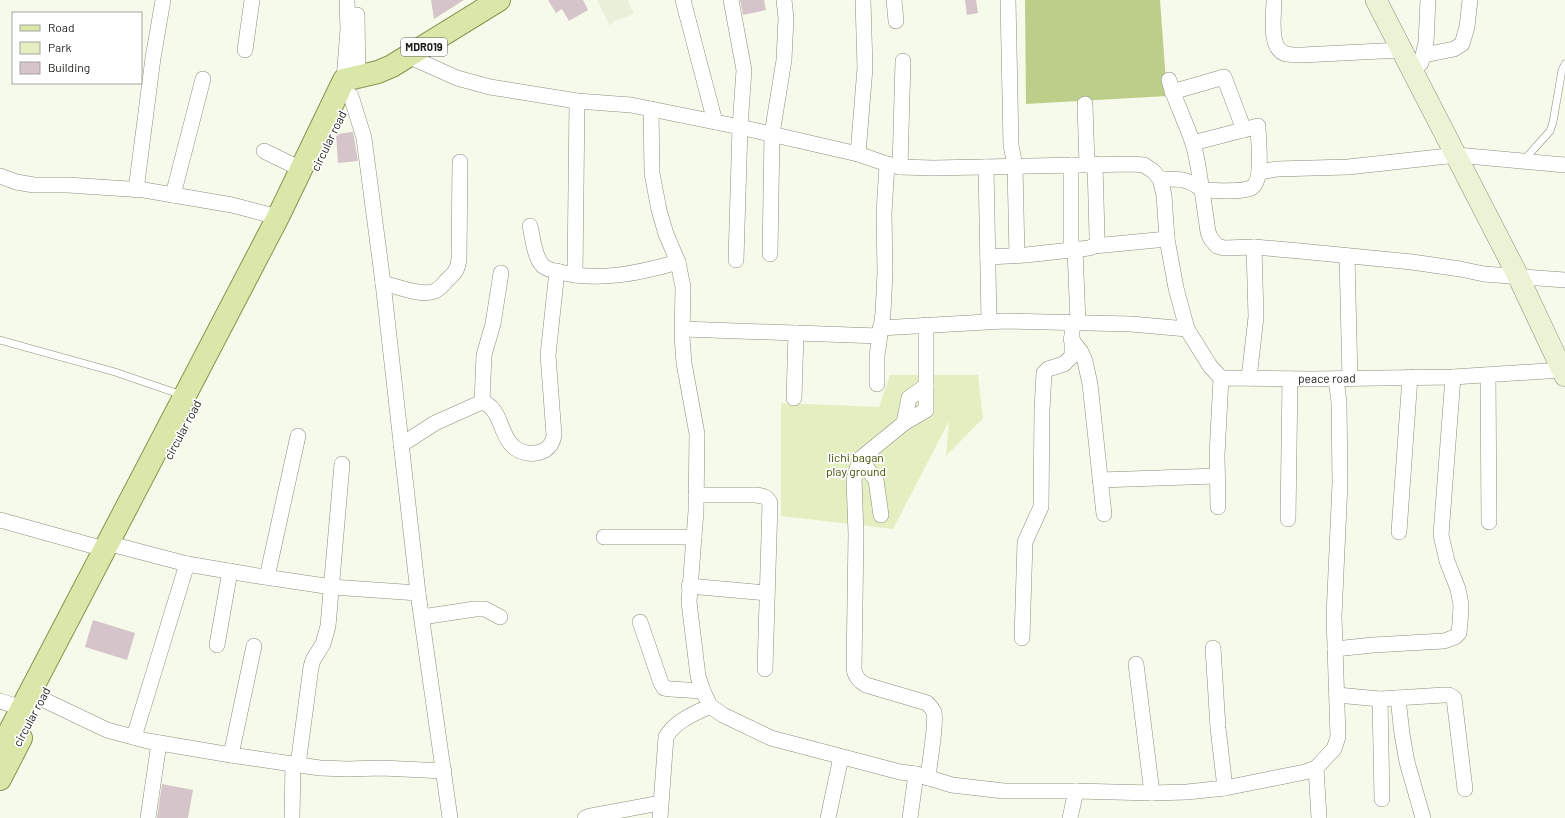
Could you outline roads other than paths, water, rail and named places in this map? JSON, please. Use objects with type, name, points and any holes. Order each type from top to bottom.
[{"type":"main road","name":"MDR019","points":[[351,84],[392,66],[499,0]]},
{"type":"main road","points":[[1376,0],[1518,276],[1564,373]]},
{"type":"main road","name":"circular road","points":[[0,779],[42,699],[111,546],[184,396],[278,217],[301,169],[351,84]]},
{"type":"main road","name":"circular road","points":[[0,750],[111,546],[198,401],[281,240],[351,84]]},
{"type":"street","points":[[136,190],[153,58],[163,0]]},
{"type":"street","points":[[245,50],[252,0]]},
{"type":"street","points":[[347,0],[351,84],[364,138],[383,283],[418,593],[450,818]]},
{"type":"street","points":[[351,84],[357,0]]},
{"type":"street","points":[[683,0],[715,122]]},
{"type":"street","points":[[731,0],[744,70],[740,127],[736,260]]},
{"type":"street","points":[[770,254],[772,134],[784,60],[786,18],[784,0]]},
{"type":"street","points":[[858,154],[865,68],[863,0]]},
{"type":"street","points":[[894,0],[896,21]]},
{"type":"street","points":[[1008,0],[1011,145],[1015,166],[1017,256]]},
{"type":"street","points":[[1274,0],[1275,43],[1278,50],[1286,54],[1302,56],[1402,50]]},
{"type":"street","points":[[1416,77],[1424,55],[1426,43],[1428,0]]},
{"type":"street","points":[[1424,55],[1454,49],[1462,44],[1467,27],[1470,0]]},
{"type":"street","points":[[408,56],[458,78],[490,87],[577,102],[631,105],[772,134],[858,154],[893,165],[933,168],[1144,165],[1153,170],[1160,179],[1164,195],[1167,239],[1176,288],[1187,329],[1210,366],[1221,378],[1217,432],[1218,507]]},
{"type":"street","points":[[877,384],[877,356],[879,332],[883,313],[885,273],[884,213],[893,165],[903,61]]},
{"type":"street","points":[[1244,130],[1224,77],[1171,86],[1193,143],[1208,232],[1211,239],[1217,246],[1224,248],[1254,247],[1412,262],[1484,274],[1565,280]]},
{"type":"street","points":[[173,195],[203,79]]},
{"type":"street","points":[[575,275],[577,102]]},
{"type":"street","points":[[1085,104],[1097,236],[1094,246]]},
{"type":"street","points":[[651,109],[652,173],[664,228],[678,262],[683,287],[684,363],[697,434],[696,495],[689,602],[692,637],[698,676],[703,692],[710,706],[723,715],[771,738],[952,785],[1004,791],[1187,792],[1225,788],[1305,772],[1316,768],[1334,749],[1338,737],[1335,593],[1340,483],[1339,402],[1343,379],[1347,256]]},
{"type":"street","points":[[1160,179],[1180,179],[1194,183],[1202,190],[1239,190],[1256,185],[1259,172],[1258,126],[1193,143]]},
{"type":"street","points":[[264,151],[301,169]]},
{"type":"street","points":[[1259,172],[1277,169],[1348,167],[1457,155],[1565,165]]},
{"type":"street","points":[[383,283],[423,293],[433,292],[438,290],[455,273],[458,267],[459,258],[460,162]]},
{"type":"street","points":[[1022,638],[1025,542],[1041,507],[1044,373],[1048,369],[1064,364],[1072,356],[1071,339],[1075,322],[1071,165]]},
{"type":"street","points":[[986,167],[989,321]]},
{"type":"street","points":[[0,176],[16,182],[34,185],[68,185],[136,190],[173,195],[232,205],[278,217]]},
{"type":"street","points":[[530,226],[538,258],[542,265],[549,270],[557,272],[575,275],[600,276],[650,270],[678,262]]},
{"type":"street","points":[[988,257],[1073,251],[1094,246],[1167,239]]},
{"type":"street","points":[[1249,378],[1256,317],[1254,247]]},
{"type":"street","points":[[401,445],[435,423],[482,402],[488,403],[493,409],[506,438],[512,447],[519,451],[536,453],[543,450],[552,442],[554,434],[548,355],[557,272]]},
{"type":"street","points":[[482,402],[484,355],[493,324],[501,273]]},
{"type":"street","points":[[683,329],[796,333],[879,332],[926,325],[989,321],[1131,324],[1187,329]]},
{"type":"street","points":[[910,818],[922,776],[934,726],[935,714],[932,707],[926,703],[866,685],[860,682],[855,676],[856,534],[854,479],[860,459],[904,423],[909,398],[926,386],[926,325]]},
{"type":"street","points":[[794,398],[796,333]]},
{"type":"street","points":[[1071,339],[1081,352],[1085,361],[1090,384],[1104,514]]},
{"type":"street","name":"peace road","points":[[1221,378],[1343,379],[1564,373]]},
{"type":"street","points":[[1488,375],[1489,522]]},
{"type":"street","points":[[1399,532],[1410,377]]},
{"type":"street","points":[[1335,649],[1373,645],[1444,641],[1455,638],[1459,633],[1461,605],[1458,589],[1447,561],[1441,535],[1453,377]]},
{"type":"street","points":[[1288,519],[1290,379]]},
{"type":"street","points":[[267,577],[298,436]]},
{"type":"street","points":[[860,459],[876,480],[881,515]]},
{"type":"street","points":[[292,818],[296,764],[311,667],[313,660],[326,636],[332,587],[342,464]]},
{"type":"street","points":[[1100,480],[1217,476]]},
{"type":"street","points":[[696,495],[756,496],[768,498],[770,503],[771,511],[765,669]]},
{"type":"street","points":[[0,520],[187,564],[332,587],[418,593]]},
{"type":"street","points":[[604,537],[694,537]]},
{"type":"street","points":[[134,737],[187,564]]},
{"type":"street","points":[[217,645],[230,571]]},
{"type":"street","points":[[689,586],[767,594]]},
{"type":"street","points":[[422,617],[475,609],[485,609],[500,617]]},
{"type":"street","points":[[640,622],[664,688],[703,692]]},
{"type":"street","points":[[231,755],[254,646]]},
{"type":"street","points":[[1212,648],[1218,728],[1225,788]]},
{"type":"street","points":[[1136,664],[1152,793]]},
{"type":"street","points":[[1337,695],[1380,699],[1444,695],[1449,695],[1454,698],[1465,789]]},
{"type":"street","points":[[1398,698],[1407,762],[1423,818]]},
{"type":"street","points":[[42,699],[108,730],[159,743],[320,768],[382,768],[444,771]]},
{"type":"street","points":[[1380,699],[1382,799]]},
{"type":"street","points":[[0,701],[22,708]]},
{"type":"street","points":[[660,818],[666,737],[669,730],[710,706]]},
{"type":"street","points":[[148,818],[159,743]]},
{"type":"street","points":[[828,818],[841,757]]},
{"type":"street","points":[[1316,768],[1319,818]]},
{"type":"street","points":[[1070,818],[1076,791]]},
{"type":"street","points":[[585,818],[660,803]]},
{"type":"lane","points":[[1522,162],[1550,131],[1553,122],[1562,70],[1565,64]]},
{"type":"lane","points":[[0,340],[115,372],[184,396]]},
{"type":"park label","name":"lichi bagan play ground","points":[[856,465]]}]
